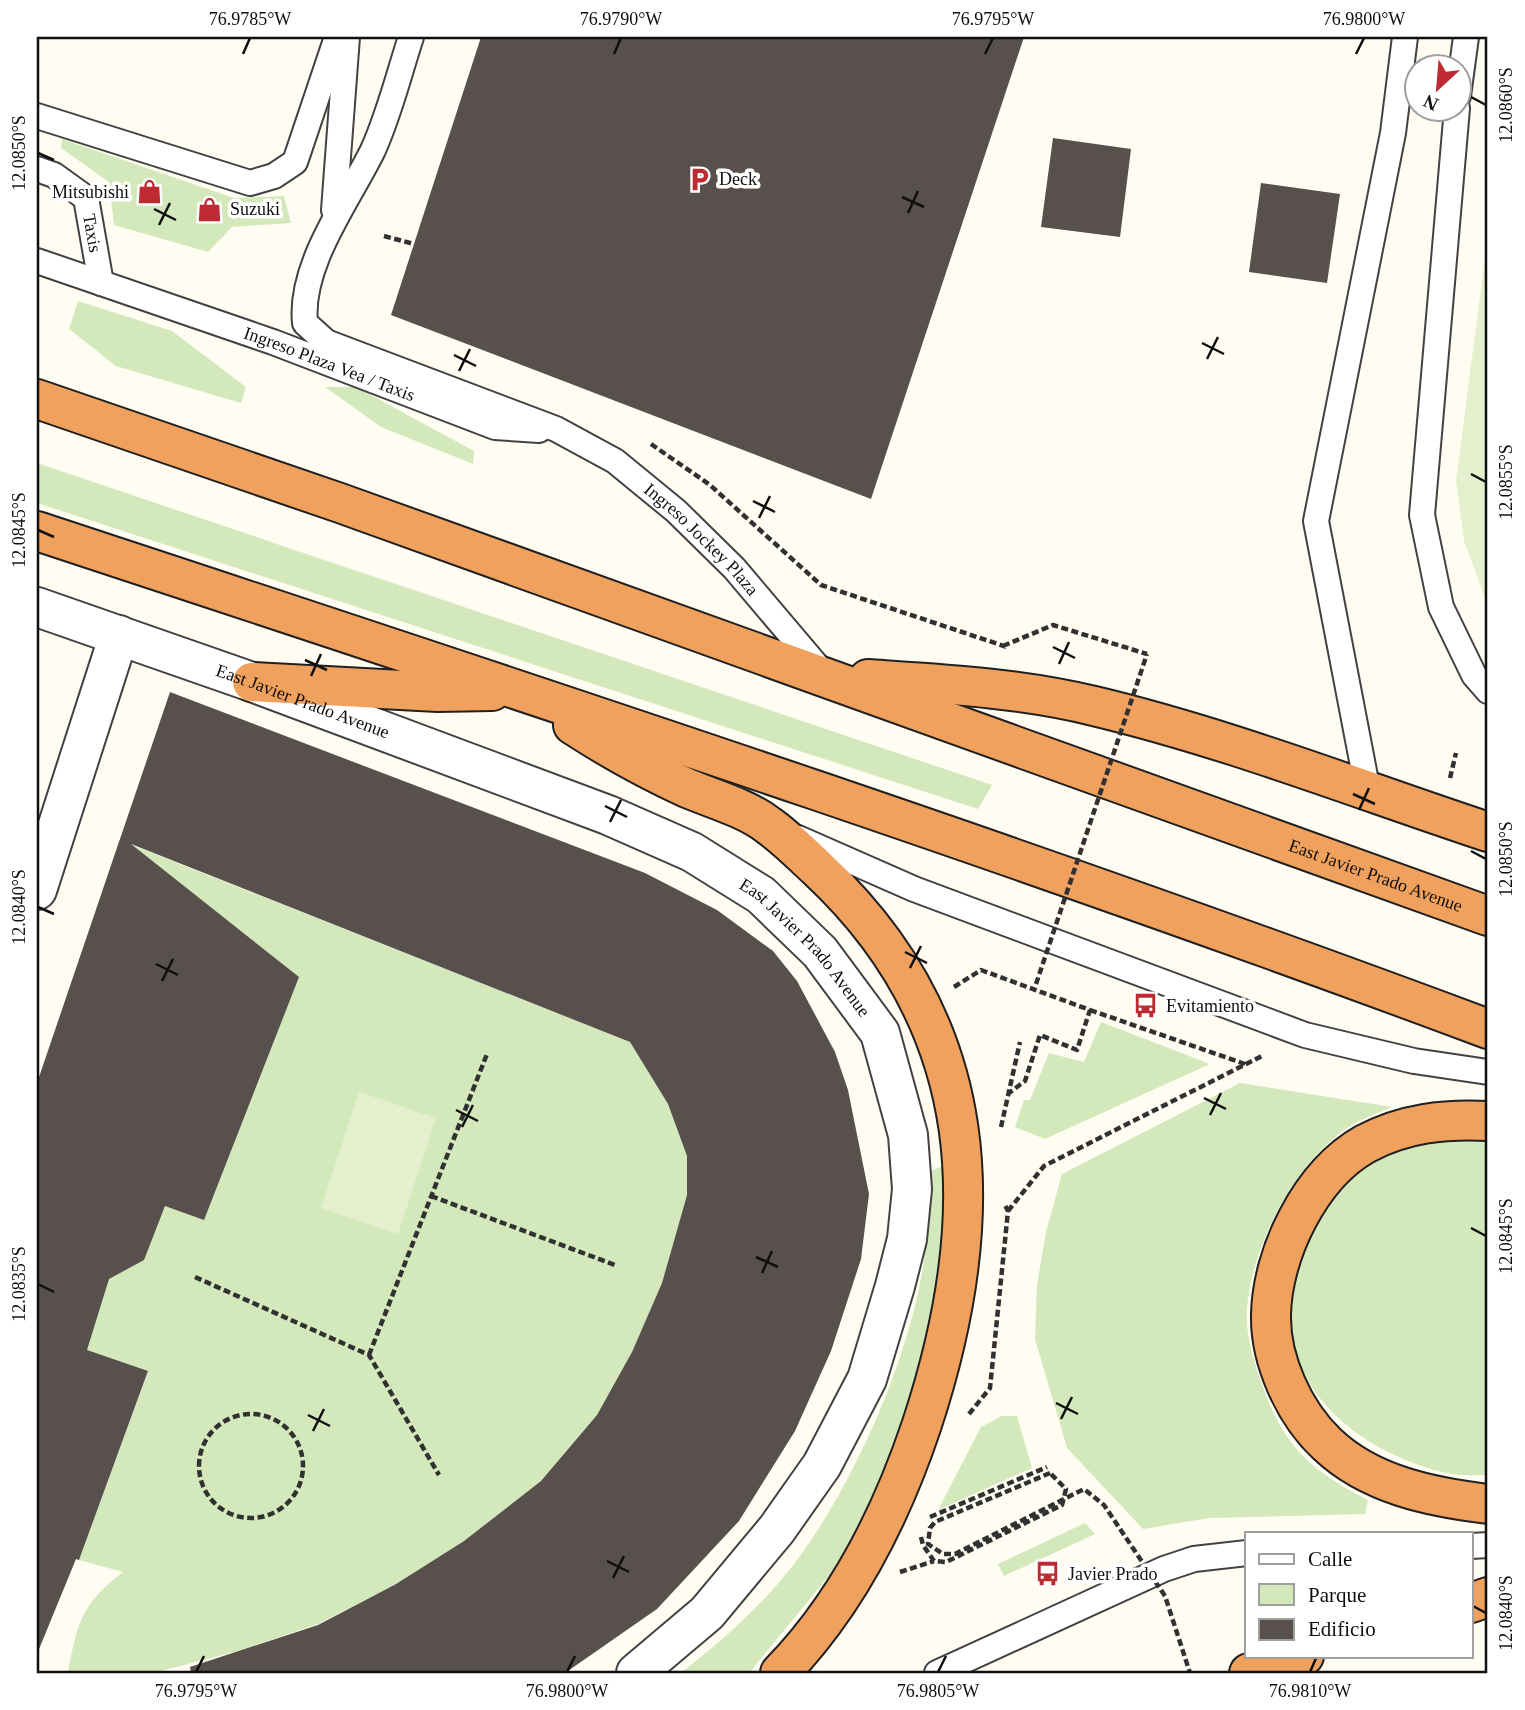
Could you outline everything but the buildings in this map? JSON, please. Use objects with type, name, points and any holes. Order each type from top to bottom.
[{"type":"highway","name":"East Javier Prado Avenue","points":[[37,399],[825,677],[1488,916]]},
{"type":"highway","points":[[37,531],[520,691],[1338,973],[1488,1029]]},
{"type":"highway","points":[[825,677],[928,683],[1093,705],[1176,728],[1488,832]]},
{"type":"highway","points":[[252,682],[438,692],[520,691],[620,754],[766,823],[819,870],[855,908],[921,1003],[941,1053],[958,1118],[965,1197],[958,1271],[947,1335],[910,1459],[853,1577],[803,1649],[780,1673]]},
{"type":"highway","points":[[1488,1121],[1433,1122],[1390,1132],[1363,1145],[1333,1170],[1305,1207],[1283,1255],[1271,1315],[1282,1372],[1295,1400],[1327,1444],[1350,1461],[1401,1487],[1427,1496],[1488,1504]]},
{"type":"highway","points":[[1249,1673],[1298,1658]]},
{"type":"street","name":"East Javier Prado Avenue","points":[[37,607],[252,682],[608,815],[692,852],[761,895],[820,952],[880,1033],[908,1135],[912,1189],[907,1239],[867,1379],[822,1465],[777,1529],[706,1613],[636,1673]]},
{"type":"street","points":[[37,890],[119,635]]},
{"type":"lane","points":[[37,116],[250,183],[274,176],[295,162],[337,37]]},
{"type":"lane","points":[[334,218],[346,37]]},
{"type":"lane","points":[[334,218],[373,149],[411,37]]},
{"type":"lane","points":[[1368,792],[1316,522],[1393,133],[1405,37]]},
{"type":"lane","points":[[1456,122],[1422,515],[1441,607],[1474,676],[1488,691]]},
{"type":"lane","name":"Taxis","points":[[37,169],[54,175],[86,198],[101,284]]},
{"type":"lane","name":"Ingreso Jockey Plaza","points":[[334,218],[303,302],[305,323],[327,342],[558,430],[615,461],[676,511],[734,568],[825,677]]},
{"type":"lane","name":"Ingreso Plaza Vea / Taxis","points":[[37,261],[273,342],[495,427],[558,430]]},
{"type":"lane","points":[[766,823],[914,890],[1306,1034],[1414,1061],[1488,1072]]},
{"type":"lane","points":[[937,1673],[1164,1569],[1194,1559],[1245,1553]]},
{"type":"path","points":[[384,236],[414,244]]},
{"type":"path","points":[[648,441],[710,485],[821,585],[1016,650]]},
{"type":"path","points":[[1003,646],[1053,625],[1147,654],[1036,984]]},
{"type":"path","points":[[1121,687],[1148,696]]},
{"type":"path","points":[[943,995],[981,970],[1245,1064]]},
{"type":"path","points":[[1020,1042],[1009,1093],[1025,1081],[1040,1035],[1077,1050],[1090,1010]]},
{"type":"path","points":[[1008,1211],[1044,1166],[1306,1034]]},
{"type":"path","points":[[369,1355],[487,1055]]},
{"type":"path","points":[[431,1196],[615,1265]]},
{"type":"path","points":[[195,1278],[369,1355],[439,1475]]},
{"type":"path","points":[[259,1414],[276,1420],[289,1430],[299,1444],[303,1461],[297,1493],[286,1506],[272,1515],[239,1517],[222,1510],[210,1498],[201,1482],[198,1464],[202,1447],[211,1432],[225,1421],[241,1415],[259,1414]]},
{"type":"path","points":[[1049,1470],[1066,1489],[1062,1505],[946,1562],[934,1561],[923,1545],[920,1532],[929,1518],[1049,1470]]},
{"type":"path","points":[[1049,1470],[936,1522],[930,1528],[928,1544],[943,1555],[955,1554],[1084,1489],[1104,1505],[1165,1597],[1190,1673]]},
{"type":"green space","points":[[62,139],[234,198],[284,196],[291,223],[232,227],[208,252],[114,225],[109,182],[61,148]]},
{"type":"green space","points":[[1488,235],[1488,606],[1464,541],[1456,481]]},
{"type":"green space","points":[[78,301],[172,331],[246,387],[241,403],[116,366],[69,329]]},
{"type":"green space","points":[[325,387],[356,387],[474,451],[473,464],[381,427]]},
{"type":"green space","points":[[37,463],[992,785],[978,809],[37,503]]},
{"type":"green space","points":[[119,840],[630,1042],[668,1104],[687,1156],[687,1195],[662,1283],[632,1352],[597,1415],[541,1481],[464,1541],[396,1584],[318,1624],[238,1651],[153,1673],[68,1673],[84,1615],[98,1594],[123,1572],[79,1560],[148,1372],[37,1334],[37,1161],[204,1219],[262,948],[103,889]]},
{"type":"green space","points":[[1101,1022],[1210,1064],[1045,1139],[1015,1127],[1024,1100],[1030,1100],[1049,1053],[1084,1062]]},
{"type":"green space","points":[[1240,1083],[1392,1107],[1357,1122],[1336,1137],[1298,1178],[1268,1229],[1258,1256],[1247,1309],[1247,1329],[1253,1358],[1280,1425],[1298,1451],[1313,1465],[1368,1500],[1365,1514],[1209,1518],[1143,1529],[1067,1448],[1035,1339],[1037,1285],[1046,1232],[1062,1174]]},
{"type":"green space","points":[[359,1092],[436,1118],[398,1234],[321,1208]]},
{"type":"green space","points":[[1488,1134],[1488,1475],[1456,1475],[1406,1460],[1369,1441],[1338,1417],[1313,1389],[1297,1356],[1289,1320],[1293,1281],[1308,1239],[1332,1197],[1347,1179],[1380,1156],[1410,1145]]},
{"type":"green space","points":[[945,1165],[949,1224],[919,1387],[855,1544],[749,1673],[681,1673],[736,1626],[786,1574],[834,1503],[856,1461],[895,1372],[920,1283],[927,1234],[923,1174]]},
{"type":"green space","points":[[1002,1416],[1017,1416],[1032,1468],[938,1510],[981,1427]]},
{"type":"green space","points":[[1085,1523],[1095,1534],[1004,1576],[998,1564]]},
{"type":"place","name":"Deck","points":[[699,179]]},
{"type":"place","name":"Mitsubishi","points":[[149,192]]},
{"type":"place","name":"Suzuki","points":[[210,209]]},
{"type":"place","name":"Evitamiento","points":[[1146,1006]]},
{"type":"place","name":"Javier Prado","points":[[1048,1574]]}]
